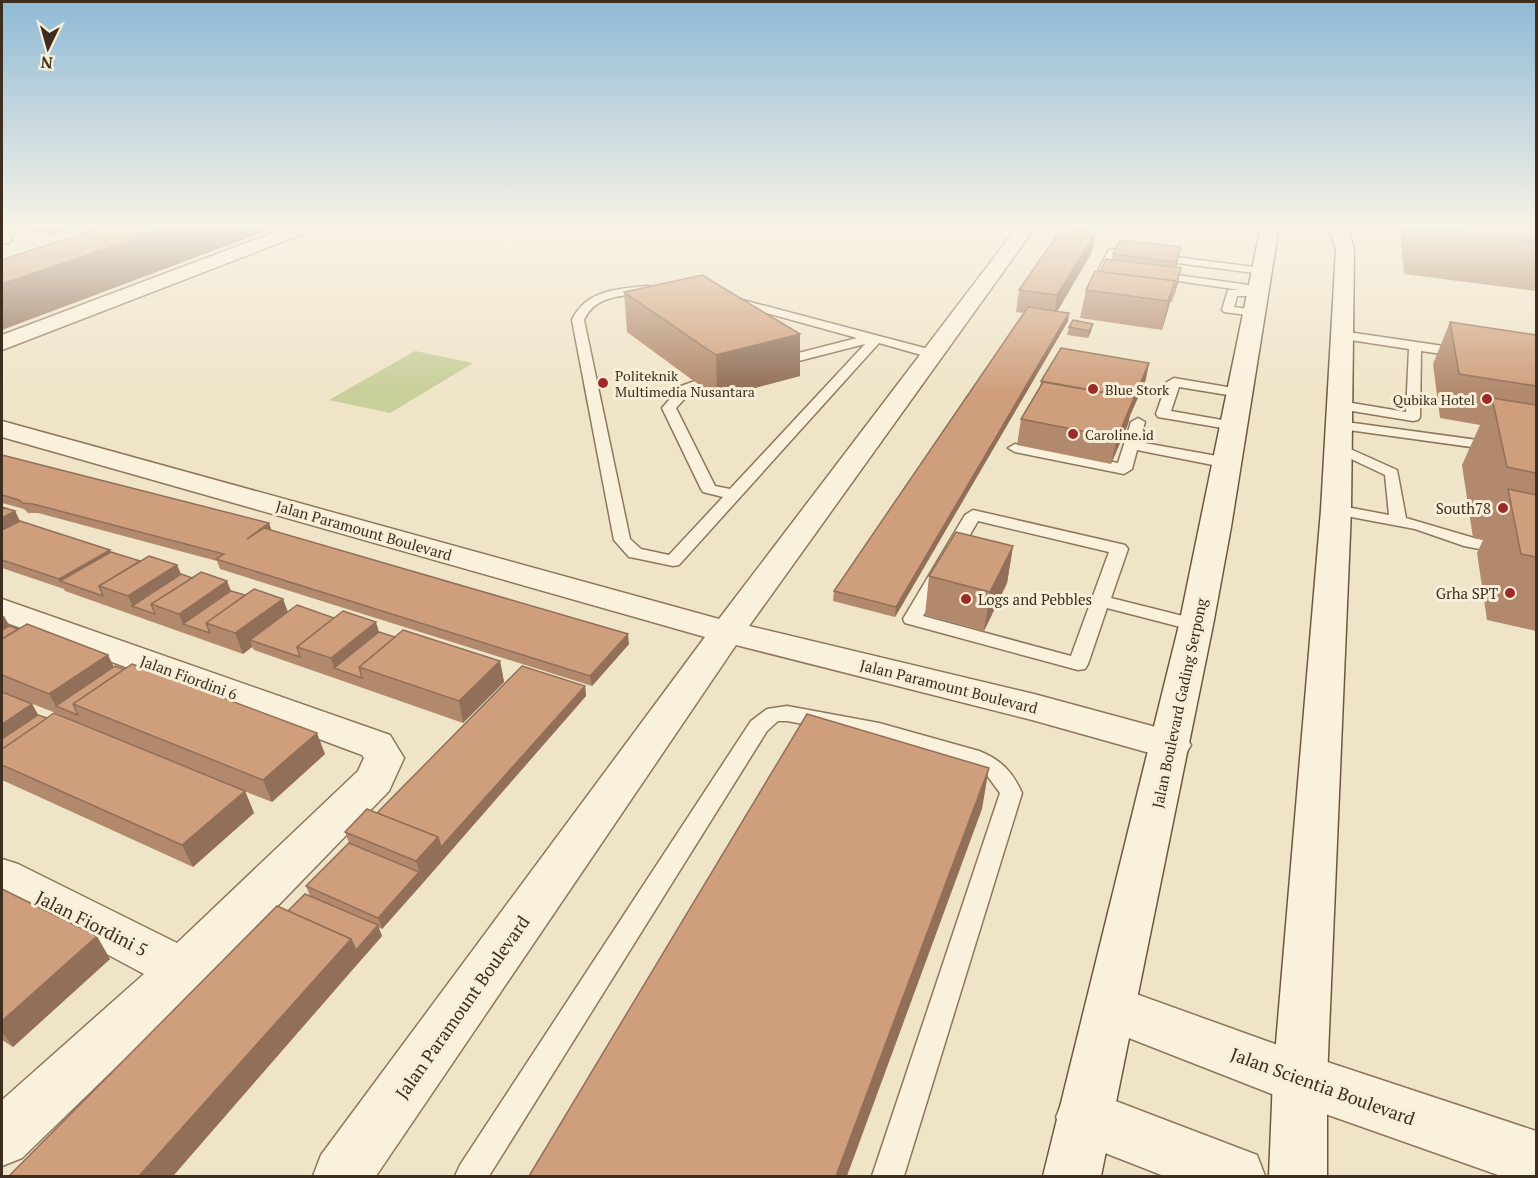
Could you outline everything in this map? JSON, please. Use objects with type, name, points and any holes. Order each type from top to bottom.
[{"type":"street","points":[[2,336],[29,320],[135,281]]},
{"type":"street","points":[[2,343],[164,281]]},
{"type":"street","points":[[727,632],[985,281]]},
{"type":"street","name":"Jalan Boulevard Gading Serpong","points":[[1072,1176],[1171,745],[1231,444],[1260,281]]},
{"type":"street","points":[[1298,1176],[1300,1079],[1336,510],[1344,281]]},
{"type":"street","name":"Jalan Paramount Boulevard","points":[[2,429],[727,632],[1034,706],[1171,745]]},
{"type":"street","name":"Jalan Fiordini 6","points":[[2,609],[376,745],[384,758],[374,780],[183,970]]},
{"type":"street","name":"Jalan Paramount Boulevard","points":[[342,1176],[727,632]]},
{"type":"street","name":"Jalan Fiordini 5","points":[[2,877],[183,970]]},
{"type":"street","points":[[2,1138],[183,970]]},
{"type":"street","name":"Jalan Scientia Boulevard","points":[[1111,1008],[1300,1079],[1536,1160]]},
{"type":"street","points":[[1084,1117],[1236,1176]]},
{"type":"lane","points":[[1195,281],[1258,292]]},
{"type":"lane","points":[[1234,281],[1258,292]]},
{"type":"lane","points":[[665,289],[619,293],[595,299],[582,309],[578,320],[622,540],[635,553],[673,561],[876,339]]},
{"type":"lane","points":[[721,298],[932,354]]},
{"type":"lane","points":[[1341,335],[1481,356]]},
{"type":"lane","points":[[778,362],[851,342],[876,339]]},
{"type":"lane","points":[[1339,426],[1413,417],[1414,346]]},
{"type":"lane","points":[[1231,444],[1163,414],[1174,382],[1240,393]]},
{"type":"lane","points":[[698,384],[686,389],[669,408],[710,489],[734,495]]},
{"type":"lane","points":[[1015,448],[1124,468],[1138,422]]},
{"type":"lane","points":[[1339,426],[1536,452]]},
{"type":"lane","points":[[1339,426],[1392,473],[1398,521]]},
{"type":"lane","points":[[1131,445],[1231,444]]},
{"type":"lane","points":[[1336,510],[1398,521],[1470,542],[1536,555]]},
{"type":"lane","points":[[973,515],[1119,549],[1100,601],[1078,664],[912,619],[973,515]]},
{"type":"lane","points":[[1100,601],[1196,625]]},
{"type":"lane","points":[[471,1176],[759,726],[774,714],[798,713],[914,740],[984,761],[1005,779],[1011,793],[888,1176]]},
{"type":"green space","points":[[415,351],[473,363],[390,413],[329,400]]},
{"type":"building","points":[[675,281],[712,281],[800,334],[716,355],[624,292]]},
{"type":"building","points":[[1025,281],[1066,281],[1057,295],[1019,290]]},
{"type":"building","points":[[1090,281],[1175,281],[1168,301],[1086,290]]},
{"type":"building","points":[[1028,307],[1069,313],[896,607],[834,591]]},
{"type":"building","points":[[1073,320],[1093,324],[1089,331],[1069,327]]},
{"type":"building","points":[[1450,322],[1536,335],[1536,386],[1459,374]]},
{"type":"building","points":[[1061,348],[1149,363],[1134,398],[1041,381]]},
{"type":"building","points":[[1043,382],[1134,398],[1117,438],[1021,419]]},
{"type":"building","points":[[1492,398],[1536,405],[1536,473],[1507,467]]},
{"type":"building","points":[[2,455],[269,523],[247,539],[264,528],[628,634],[590,676],[216,559],[224,554],[23,503],[2,495]]},
{"type":"building","points":[[1508,489],[1536,495],[1536,557],[1521,554]]},
{"type":"building","points":[[2,507],[15,511],[2,518]]},
{"type":"building","points":[[20,521],[110,550],[59,579],[2,560],[2,530]]},
{"type":"building","points":[[956,532],[1013,546],[990,592],[929,576]]},
{"type":"building","points":[[111,552],[140,561],[99,586],[103,596],[60,581]]},
{"type":"building","points":[[149,556],[177,565],[128,596],[99,586]]},
{"type":"building","points":[[201,572],[227,581],[179,614],[151,604]]},
{"type":"building","points":[[181,574],[192,578],[151,604],[155,614],[132,606]]},
{"type":"building","points":[[254,589],[283,599],[235,633],[206,623]]},
{"type":"building","points":[[231,591],[245,595],[206,623],[210,633],[183,624]]},
{"type":"building","points":[[297,605],[334,618],[297,647],[300,657],[250,640]]},
{"type":"building","points":[[343,611],[376,622],[331,658],[297,647]]},
{"type":"building","points":[[27,624],[108,655],[49,694],[2,675],[2,639]]},
{"type":"building","points":[[9,626],[18,629],[2,639],[2,630]]},
{"type":"building","points":[[403,630],[500,661],[459,701],[359,667]]},
{"type":"building","points":[[379,632],[395,637],[359,667],[362,678],[334,668]]},
{"type":"building","points":[[132,664],[317,733],[263,780],[73,704]]},
{"type":"building","points":[[115,666],[124,669],[73,704],[78,715],[56,706]]},
{"type":"building","points":[[522,666],[585,686],[441,847],[438,837],[377,813]]},
{"type":"building","points":[[2,692],[32,704],[2,724]]},
{"type":"building","points":[[54,713],[245,791],[182,845],[2,765],[2,749]]},
{"type":"building","points":[[807,714],[989,768],[836,1176],[529,1176]]},
{"type":"building","points":[[38,715],[47,718],[2,749],[2,739]]},
{"type":"building","points":[[367,809],[438,837],[416,861],[345,832]]},
{"type":"building","points":[[349,843],[419,872],[378,918],[306,886]]},
{"type":"building","points":[[2,889],[97,936],[2,1021]]},
{"type":"building","points":[[305,894],[378,925],[356,950],[351,939],[288,911]]},
{"type":"building","points":[[277,906],[351,939],[139,1176],[9,1176]]},
{"type":"place","name":"Politeknik Multimedia Nusantara","points":[[603,383]]},
{"type":"place","name":"Blue Stork","points":[[1093,389]]},
{"type":"place","name":"Qubika Hotel","points":[[1487,399]]},
{"type":"place","name":"Caroline.id","points":[[1073,434]]},
{"type":"place","name":"South78","points":[[1503,508]]},
{"type":"place","name":"Grha SPT","points":[[1510,593]]},
{"type":"place","name":"Logs and Pebbles","points":[[966,599]]}]
